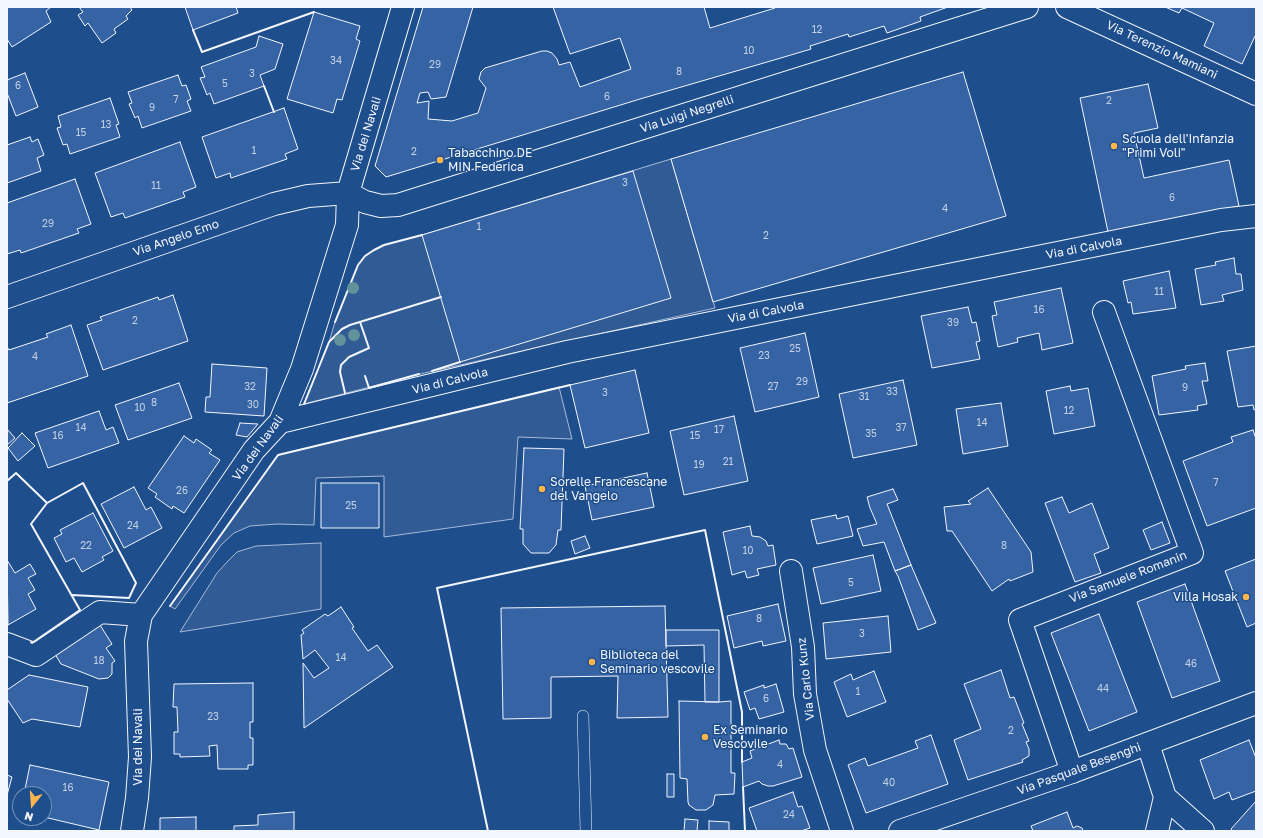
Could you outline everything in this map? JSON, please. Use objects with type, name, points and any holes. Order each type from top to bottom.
[{"type":"street","name":"Via dei Navali","points":[[132,831],[138,798],[140,757],[136,641],[141,615],[254,450],[280,422],[302,369],[347,225],[348,193],[404,7]]},
{"type":"street","name":"Via Luigi Negrelli","points":[[348,193],[365,202],[381,206],[398,205],[1027,7]]},
{"type":"street","name":"Via Terenzio Mamiani","points":[[1067,7],[1256,94]]},
{"type":"street","name":"Via Angelo Emo","points":[[7,297],[274,204],[308,196],[348,193]]},
{"type":"street","name":"Via di Calvola","points":[[280,422],[567,352],[1206,224],[1256,216]]},
{"type":"street","name":"Via Samuele Romanin","points":[[1072,772],[1020,620],[1192,552],[1104,312]]},
{"type":"street","name":"Via Carlo Kunz","points":[[791,571],[803,647],[805,694],[815,750],[842,831]]},
{"type":"street","points":[[7,644],[36,655],[100,612],[141,615]]},
{"type":"street","name":"Via Pasquale Besenghi","points":[[900,831],[1072,772],[1256,703]]},
{"type":"street","points":[[1148,744],[1165,797],[1203,831]]},
{"type":"street","points":[[1157,831],[1165,797]]},
{"type":"lane","points":[[583,716],[586,831]]},
{"type":"shaded area","points":[[671,159],[715,308],[420,374],[304,404],[358,265],[365,256],[384,245],[422,235]]},
{"type":"shaded area","points":[[559,387],[572,439],[518,437],[513,519],[384,537],[384,476],[316,478],[314,525],[277,524],[250,526],[234,533],[221,545],[175,609],[170,606],[278,455]]},
{"type":"shaded area","points":[[321,543],[321,609],[180,632],[217,573],[237,552],[256,546]]},
{"type":"building","points":[[7,7],[51,7],[46,11],[51,22],[12,47],[7,39]]},
{"type":"building","points":[[79,7],[130,7],[132,10],[126,16],[128,19],[114,29],[116,33],[102,43],[88,23],[85,26],[78,15],[83,12]]},
{"type":"building","points":[[185,7],[236,7],[238,13],[193,30]]},
{"type":"building","points":[[423,7],[473,7],[446,97],[431,99],[428,92],[420,93],[417,103],[429,101],[428,119],[452,121],[478,113],[486,88],[479,79],[481,72],[485,68],[542,51],[552,53],[557,59],[559,65],[570,62],[580,87],[631,69],[620,38],[570,54],[553,7],[704,7],[710,28],[775,8],[774,7],[948,7],[920,17],[921,21],[887,33],[884,26],[849,37],[848,34],[810,46],[811,49],[640,99],[386,177],[375,166]]},
{"type":"building","points":[[1165,7],[1256,7],[1256,34],[1242,64],[1204,46],[1214,23],[1182,8],[1179,13]]},
{"type":"building","points":[[314,12],[360,26],[356,39],[360,41],[342,100],[337,99],[333,113],[287,99]]},
{"type":"building","points":[[259,36],[283,44],[275,69],[260,75],[264,86],[214,104],[210,93],[207,95],[200,78],[205,77],[201,67],[256,47]]},
{"type":"building","points":[[963,72],[1006,216],[713,302],[671,159]]},
{"type":"building","points":[[25,73],[38,107],[16,116],[7,93],[7,80]]},
{"type":"building","points":[[178,75],[182,86],[186,85],[191,99],[187,101],[191,111],[142,128],[138,116],[135,118],[129,104],[132,103],[128,92]]},
{"type":"building","name":"Scuola dell'Infanzia \"Primi Voli\"","points":[[1148,84],[1158,128],[1134,133],[1144,178],[1229,160],[1239,206],[1108,232],[1080,98]]},
{"type":"building","points":[[110,98],[119,124],[116,125],[120,137],[70,154],[67,144],[63,145],[57,128],[61,127],[58,116]]},
{"type":"building","points":[[284,108],[298,149],[285,154],[287,159],[231,178],[230,173],[216,178],[202,137]]},
{"type":"building","points":[[30,137],[32,142],[38,139],[44,155],[37,158],[41,171],[7,183],[7,145]]},
{"type":"building","points":[[180,142],[196,187],[183,192],[185,197],[125,218],[123,213],[111,217],[95,173]]},
{"type":"building","points":[[633,171],[671,298],[460,362],[422,235]]},
{"type":"building","points":[[75,179],[91,224],[77,229],[79,233],[21,253],[20,250],[7,254],[7,203]]},
{"type":"building","points":[[1234,258],[1236,274],[1241,274],[1243,290],[1222,295],[1224,301],[1201,305],[1195,269],[1216,265],[1215,262]]},
{"type":"building","points":[[1169,271],[1176,308],[1133,314],[1131,302],[1128,303],[1123,281]]},
{"type":"building","points":[[1061,288],[1073,343],[1042,350],[1039,333],[1017,338],[1018,342],[998,347],[992,316],[997,315],[994,302]]},
{"type":"building","points":[[173,295],[188,341],[103,370],[87,325],[102,320],[100,317],[158,297],[159,300]]},
{"type":"building","points":[[968,307],[972,323],[976,322],[980,341],[976,342],[980,359],[932,368],[921,316]]},
{"type":"building","points":[[71,325],[88,376],[7,403],[7,348],[9,350],[48,337],[46,334]]},
{"type":"building","points":[[805,333],[819,397],[755,412],[740,348]]},
{"type":"building","points":[[1256,346],[1256,409],[1254,410],[1253,405],[1238,407],[1227,351]]},
{"type":"building","points":[[1205,363],[1208,381],[1202,381],[1207,404],[1197,406],[1198,410],[1159,415],[1152,376],[1186,369],[1185,366]]},
{"type":"building","points":[[212,364],[267,368],[264,416],[205,412],[206,397],[210,397]]},
{"type":"building","points":[[635,370],[649,433],[585,448],[570,385]]},
{"type":"building","points":[[903,380],[917,445],[853,458],[839,394]]},
{"type":"building","points":[[179,383],[192,418],[128,440],[115,405]]},
{"type":"building","points":[[1070,386],[1071,391],[1088,388],[1095,426],[1054,434],[1046,391]]},
{"type":"building","points":[[1001,403],[1008,446],[963,454],[956,409]]},
{"type":"building","points":[[99,411],[106,430],[113,427],[119,443],[48,468],[35,433]]},
{"type":"building","points":[[734,416],[748,481],[684,495],[670,431]]},
{"type":"building","points":[[240,423],[258,424],[247,437],[236,435]]},
{"type":"building","points":[[7,429],[15,438],[7,445]]},
{"type":"building","points":[[1253,430],[1256,439],[1256,508],[1207,526],[1183,461],[1233,442],[1231,437]]},
{"type":"building","points":[[22,433],[35,446],[18,461],[8,448]]},
{"type":"building","points":[[184,436],[194,443],[196,439],[212,450],[209,453],[220,460],[184,513],[173,506],[172,509],[155,497],[157,494],[148,488]]},
{"type":"building","name":"Sorelle Francescane del Vangelo","points":[[524,448],[564,449],[561,530],[558,530],[556,545],[549,553],[531,553],[523,544],[523,529],[520,529]]},
{"type":"building","points":[[647,473],[654,507],[592,520],[585,486]]},
{"type":"building","points":[[321,483],[379,483],[379,528],[321,528]]},
{"type":"building","points":[[134,487],[146,510],[151,507],[162,528],[124,548],[101,504]]},
{"type":"building","points":[[988,488],[1031,552],[1033,572],[1010,581],[1009,579],[992,591],[952,531],[947,531],[944,507],[971,504],[968,501]]},
{"type":"building","points":[[893,489],[898,500],[887,504],[911,565],[895,571],[884,542],[863,546],[857,529],[877,524],[867,497]]},
{"type":"building","points":[[1062,497],[1069,513],[1092,503],[1109,548],[1094,554],[1101,573],[1075,582],[1045,503]]},
{"type":"building","points":[[93,513],[113,551],[102,557],[104,560],[82,572],[74,558],[66,562],[54,538],[62,534],[60,530]]},
{"type":"building","points":[[836,515],[837,519],[848,516],[853,536],[817,544],[811,520]]},
{"type":"building","points":[[1162,522],[1170,543],[1151,550],[1143,530]]},
{"type":"building","points":[[750,526],[752,536],[760,537],[766,541],[768,546],[773,545],[776,565],[757,569],[759,575],[747,578],[745,571],[732,575],[723,532]]},
{"type":"building","points":[[585,536],[590,548],[575,554],[571,541]]},
{"type":"building","points":[[873,555],[881,591],[821,604],[813,568]]},
{"type":"building","name":"Villa Hosak","points":[[1256,559],[1256,623],[1247,627],[1225,571]]},
{"type":"building","points":[[7,560],[15,573],[30,564],[36,574],[28,578],[35,590],[28,594],[36,609],[8,625]]},
{"type":"building","points":[[911,565],[936,623],[918,630],[895,571]]},
{"type":"building","points":[[1185,584],[1220,681],[1172,698],[1137,602]]},
{"type":"building","points":[[778,604],[786,641],[763,646],[762,641],[734,648],[727,616]]},
{"type":"building","points":[[665,606],[668,717],[617,718],[618,676],[551,677],[551,718],[503,719],[501,608]]},
{"type":"building","points":[[341,607],[354,627],[352,628],[368,651],[377,645],[393,667],[304,728],[303,663],[314,678],[329,668],[315,650],[303,659],[301,635],[304,633],[302,630],[325,614],[328,616]]},
{"type":"building","points":[[1099,614],[1137,712],[1089,731],[1051,633]]},
{"type":"building","points":[[888,616],[891,652],[826,659],[823,623]]},
{"type":"building","points":[[100,625],[112,644],[106,648],[115,661],[112,663],[112,674],[108,678],[99,679],[61,664],[55,654]]},
{"type":"building","points":[[666,630],[719,630],[719,702],[705,702],[704,645],[666,646]]},
{"type":"building","points":[[1001,670],[1010,698],[1014,697],[1024,723],[1022,724],[1029,741],[1026,742],[1029,749],[1029,756],[1022,760],[1023,762],[968,780],[954,740],[981,729],[964,684]]},
{"type":"building","points":[[874,671],[886,702],[847,717],[834,682],[851,674],[853,680]]},
{"type":"building","points":[[29,675],[88,687],[80,727],[32,719],[23,723],[7,699],[7,690]]},
{"type":"building","points":[[253,683],[253,722],[250,722],[250,738],[253,738],[253,765],[248,765],[248,769],[218,769],[217,745],[209,746],[210,756],[180,757],[180,754],[174,754],[174,732],[178,732],[177,707],[173,707],[174,684]]},
{"type":"building","points":[[776,684],[784,712],[759,719],[755,708],[750,710],[744,692],[764,685],[764,688]]},
{"type":"building","name":"Ex Seminario Vescovile","points":[[679,701],[731,701],[731,773],[735,773],[734,794],[715,795],[713,805],[706,810],[696,810],[689,805],[687,779],[680,778]]},
{"type":"building","points":[[931,735],[948,784],[866,813],[848,765],[865,758],[868,766],[918,748],[915,741]]},
{"type":"building","points":[[779,740],[780,744],[786,744],[789,749],[793,748],[802,777],[773,786],[762,784],[759,781],[743,787],[742,762],[752,758],[750,751]]},
{"type":"building","points":[[1249,740],[1256,758],[1256,791],[1232,800],[1229,792],[1214,799],[1200,760]]},
{"type":"building","points":[[30,765],[109,782],[99,830],[52,819],[52,786],[26,786]]},
{"type":"building","points":[[667,774],[674,774],[674,797],[667,797]]},
{"type":"building","points":[[7,775],[12,777],[7,795]]},
{"type":"building","points":[[793,792],[798,807],[802,806],[810,828],[801,831],[757,831],[749,808]]},
{"type":"building","points":[[1256,801],[1256,831],[1233,831],[1231,829]]},
{"type":"building","points":[[294,812],[294,831],[234,831],[234,826],[258,825],[258,815]]},
{"type":"building","points":[[1067,812],[1073,828],[1077,826],[1082,828],[1083,831],[1033,831],[1031,826]]},
{"type":"building","points":[[196,817],[196,831],[160,831],[160,818]]},
{"type":"building","points":[[685,819],[698,820],[697,831],[684,831]]},
{"type":"building","points":[[709,821],[729,822],[729,831],[709,831]]},
{"type":"wall","points":[[193,30],[202,52],[314,12]]},
{"type":"wall","points":[[264,86],[274,112]]},
{"type":"wall","points":[[335,322],[358,265],[365,256],[384,245],[422,235]]},
{"type":"wall","points":[[304,404],[329,342],[342,329],[350,325],[441,297]]},
{"type":"wall","points":[[345,393],[340,372],[341,365],[349,357],[369,348],[360,322]]},
{"type":"wall","points":[[432,371],[460,362]]},
{"type":"wall","points":[[365,376],[369,388],[419,374]]},
{"type":"wall","points":[[170,606],[278,455],[570,385]]},
{"type":"wall","points":[[7,481],[16,473],[47,503],[31,524],[80,610],[32,643],[31,642]]},
{"type":"wall","points":[[47,503],[83,483],[136,583],[129,598],[72,595]]},
{"type":"wall","points":[[488,831],[437,588],[705,530],[742,712],[742,762]]},
{"type":"wall","points":[[743,787],[745,831]]},
{"type":"place","name":"Scuola dell'Infanzia \"Primi Voli\"","points":[[1114,146]]},
{"type":"place","name":"Tabacchino DE MIN Federica","points":[[440,160]]},
{"type":"place","name":"Sorelle Francescane del Vangelo","points":[[542,489]]},
{"type":"place","name":"Villa Hosak","points":[[1246,597]]},
{"type":"place","name":"Biblioteca del Seminario vescovile","points":[[592,662]]},
{"type":"place","name":"Ex Seminario Vescovile","points":[[705,737]]}]
